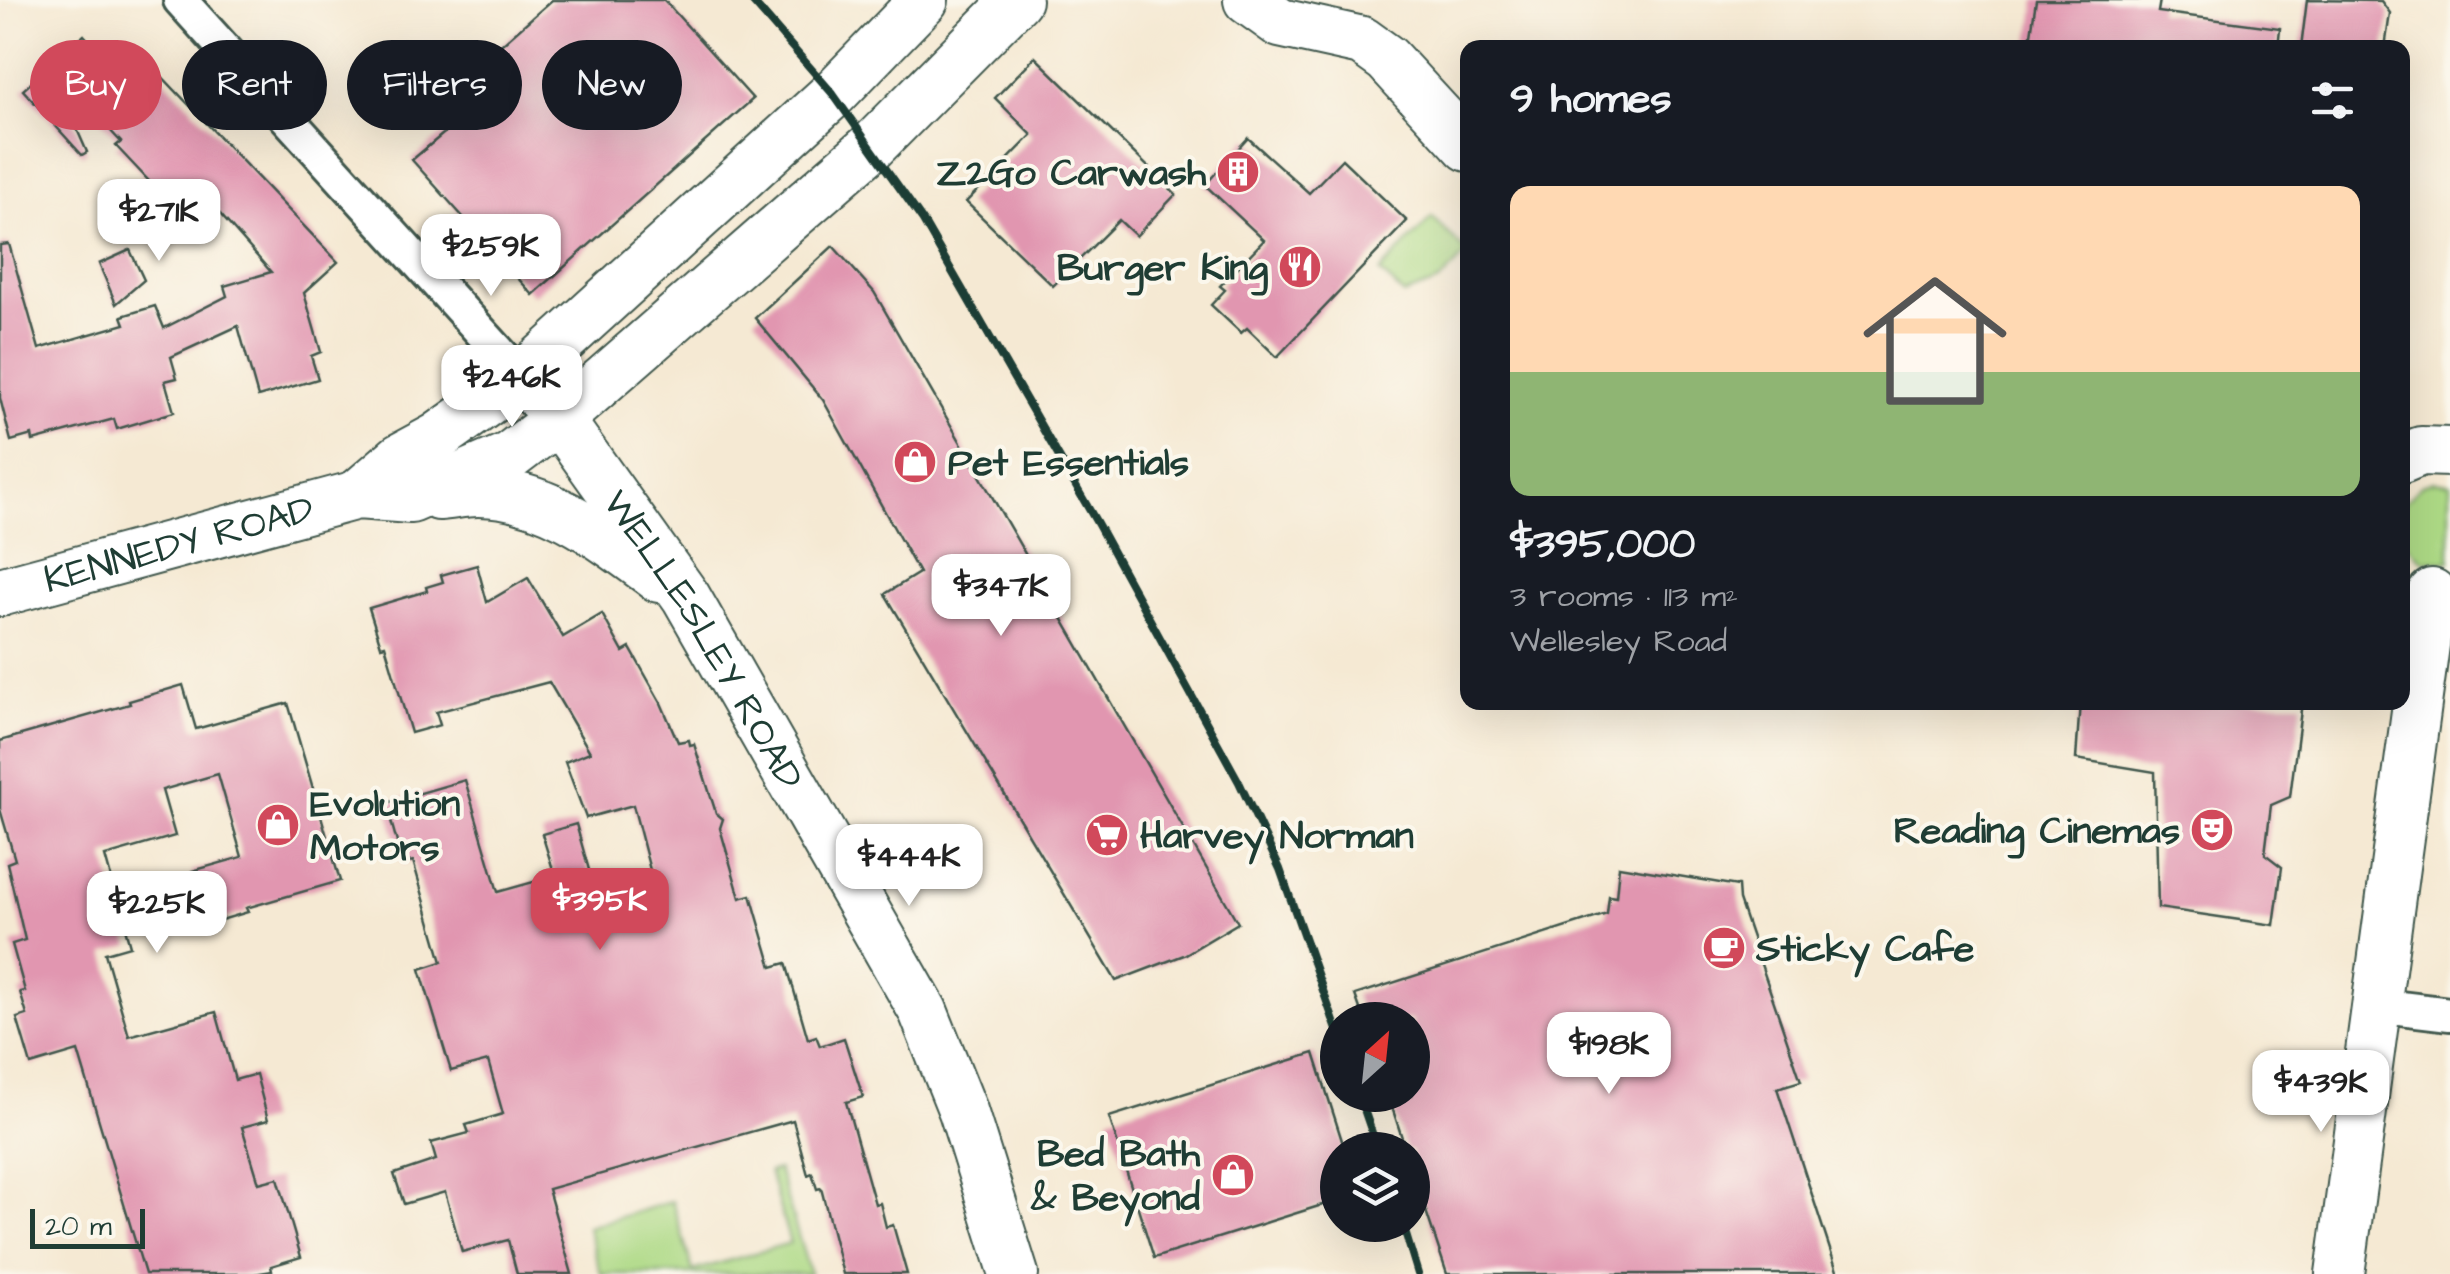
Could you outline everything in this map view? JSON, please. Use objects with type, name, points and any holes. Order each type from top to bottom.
[{"type":"main road","name":"KENNEDY ROAD","points":[[357,495],[401,457],[438,437],[522,377],[833,94],[924,0]]},
{"type":"main road","name":"KENNEDY ROAD","points":[[0,592],[357,495],[411,499],[510,456],[559,419],[872,146],[1017,0]]},
{"type":"main road","points":[[1248,0],[1280,24],[1362,42],[1388,59],[1460,138]]},
{"type":"main road","points":[[1339,0],[1362,42]]},
{"type":"main road","points":[[667,247],[708,291]]},
{"type":"main road","name":"WELLESLEY ROAD","points":[[522,377],[559,419],[686,597],[923,1012],[963,1111],[1014,1274]]},
{"type":"main road","points":[[411,499],[479,492],[517,497],[595,532],[686,597]]},
{"type":"main road","points":[[2340,1274],[2428,589]]},
{"type":"street","name":"WELLESLEY ROAD","points":[[180,0],[522,377]]},
{"type":"street","points":[[2376,1005],[2450,1014]]},
{"type":"green space","points":[[1432,217],[1460,246],[1460,260],[1439,282],[1404,295],[1380,272]]},
{"type":"green space","points":[[2434,481],[2450,483],[2450,562],[2423,560],[2410,548],[2410,496],[2421,485]]},
{"type":"green space","points":[[778,1170],[810,1274],[601,1274],[587,1227],[672,1201],[693,1271],[790,1243],[769,1172]]},
{"type":"building","points":[[552,0],[664,0],[753,99],[533,295],[412,160],[448,130],[522,130],[522,40],[506,40]]},
{"type":"building","points":[[2036,0],[2160,0],[2158,12],[2280,28],[2279,40],[2030,40]]},
{"type":"building","points":[[2307,0],[2381,1],[2390,13],[2386,40],[2302,40]]},
{"type":"building","points":[[1035,57],[1176,194],[1136,236],[1119,220],[1053,286],[966,202],[1032,135],[995,98]]},
{"type":"building","points":[[162,76],[182,98],[182,130],[213,130],[338,262],[304,293],[321,352],[311,356],[318,379],[258,397],[238,326],[171,357],[177,378],[165,381],[174,412],[117,429],[114,419],[33,441],[32,435],[11,441],[0,398],[0,245],[9,244],[39,349],[125,324],[122,316],[155,306],[164,328],[227,296],[224,286],[271,272],[220,214],[200,231],[186,213],[182,216],[116,146],[121,142],[110,130],[162,130]]},
{"type":"building","points":[[59,130],[77,130],[87,152],[82,155]]},
{"type":"building","name":"Burger King","points":[[1248,138],[1309,193],[1342,159],[1407,221],[1277,357],[1247,328],[1241,333],[1211,305],[1225,290],[1220,286],[1264,240],[1205,185]]},
{"type":"building","points":[[833,246],[874,292],[1238,923],[1184,955],[1116,981],[885,594],[919,573],[823,400],[755,318]]},
{"type":"building","points":[[130,250],[144,280],[116,304],[99,264]]},
{"type":"building","points":[[477,565],[487,602],[528,578],[563,637],[602,614],[623,652],[630,648],[678,742],[689,740],[690,745],[694,744],[716,813],[723,819],[720,828],[740,898],[751,895],[772,967],[786,963],[808,1039],[816,1036],[820,1046],[844,1038],[863,1097],[846,1102],[875,1204],[880,1203],[886,1227],[893,1225],[907,1274],[843,1274],[821,1188],[817,1189],[812,1173],[808,1175],[793,1120],[548,1189],[572,1274],[517,1274],[508,1240],[462,1252],[445,1192],[404,1204],[394,1174],[436,1160],[431,1143],[469,1133],[466,1125],[503,1114],[488,1061],[451,1071],[420,969],[442,962],[413,861],[403,864],[386,803],[465,780],[498,892],[555,876],[542,834],[576,824],[593,884],[650,870],[633,805],[586,818],[565,762],[590,752],[549,682],[436,712],[440,725],[411,733],[385,645],[381,646],[369,608],[427,591],[426,587],[443,582],[441,575]]},
{"type":"building","points":[[183,685],[196,729],[288,703],[340,881],[246,908],[248,912],[208,924],[192,871],[242,857],[218,774],[162,790],[175,836],[105,856],[130,946],[105,953],[129,1036],[216,1012],[235,1080],[256,1074],[268,1120],[242,1127],[259,1183],[278,1178],[301,1257],[271,1266],[272,1271],[254,1274],[145,1274],[78,1051],[31,1065],[17,1018],[27,1015],[20,992],[25,991],[12,944],[25,940],[7,863],[15,860],[0,809],[0,741]]},
{"type":"building","name":"Reading Cinemas","points":[[2079,710],[2301,710],[2290,797],[2271,805],[2265,854],[2282,867],[2274,925],[2158,908],[2155,772],[2076,759]]},
{"type":"building","points":[[1619,866],[1738,886],[1739,900],[1801,1081],[1777,1088],[1838,1274],[1447,1274],[1430,1223],[1430,1132],[1400,1132],[1394,1112],[1430,1112],[1430,1002],[1358,1002],[1355,995],[1607,914],[1609,896],[1616,897]]},
{"type":"building","name":"Bed Bath & Beyond","points":[[1314,1053],[1320,1072],[1320,1112],[1333,1112],[1339,1132],[1320,1132],[1320,1206],[1154,1258],[1109,1117]]},
{"type":"railway","points":[[751,0],[833,94],[923,221],[1097,523],[1239,782],[1280,869],[1327,1002]]},
{"type":"railway","points":[[1365,1112],[1372,1132]]},
{"type":"railway","points":[[1408,1242],[1418,1274]]},
{"type":"place","name":"Z2Go Carwash","points":[[1238,172]]},
{"type":"place","name":"Burger King","points":[[1300,267]]},
{"type":"place","name":"Pet Essentials","points":[[915,462]]},
{"type":"place","name":"Evolution Motors","points":[[278,825]]},
{"type":"place","name":"Reading Cinemas","points":[[2212,830]]},
{"type":"place","name":"Harvey Norman","points":[[1107,835]]},
{"type":"place","name":"Sticky Cafe","points":[[1724,948]]},
{"type":"place","name":"Bed Bath & Beyond","points":[[1233,1175]]}]
